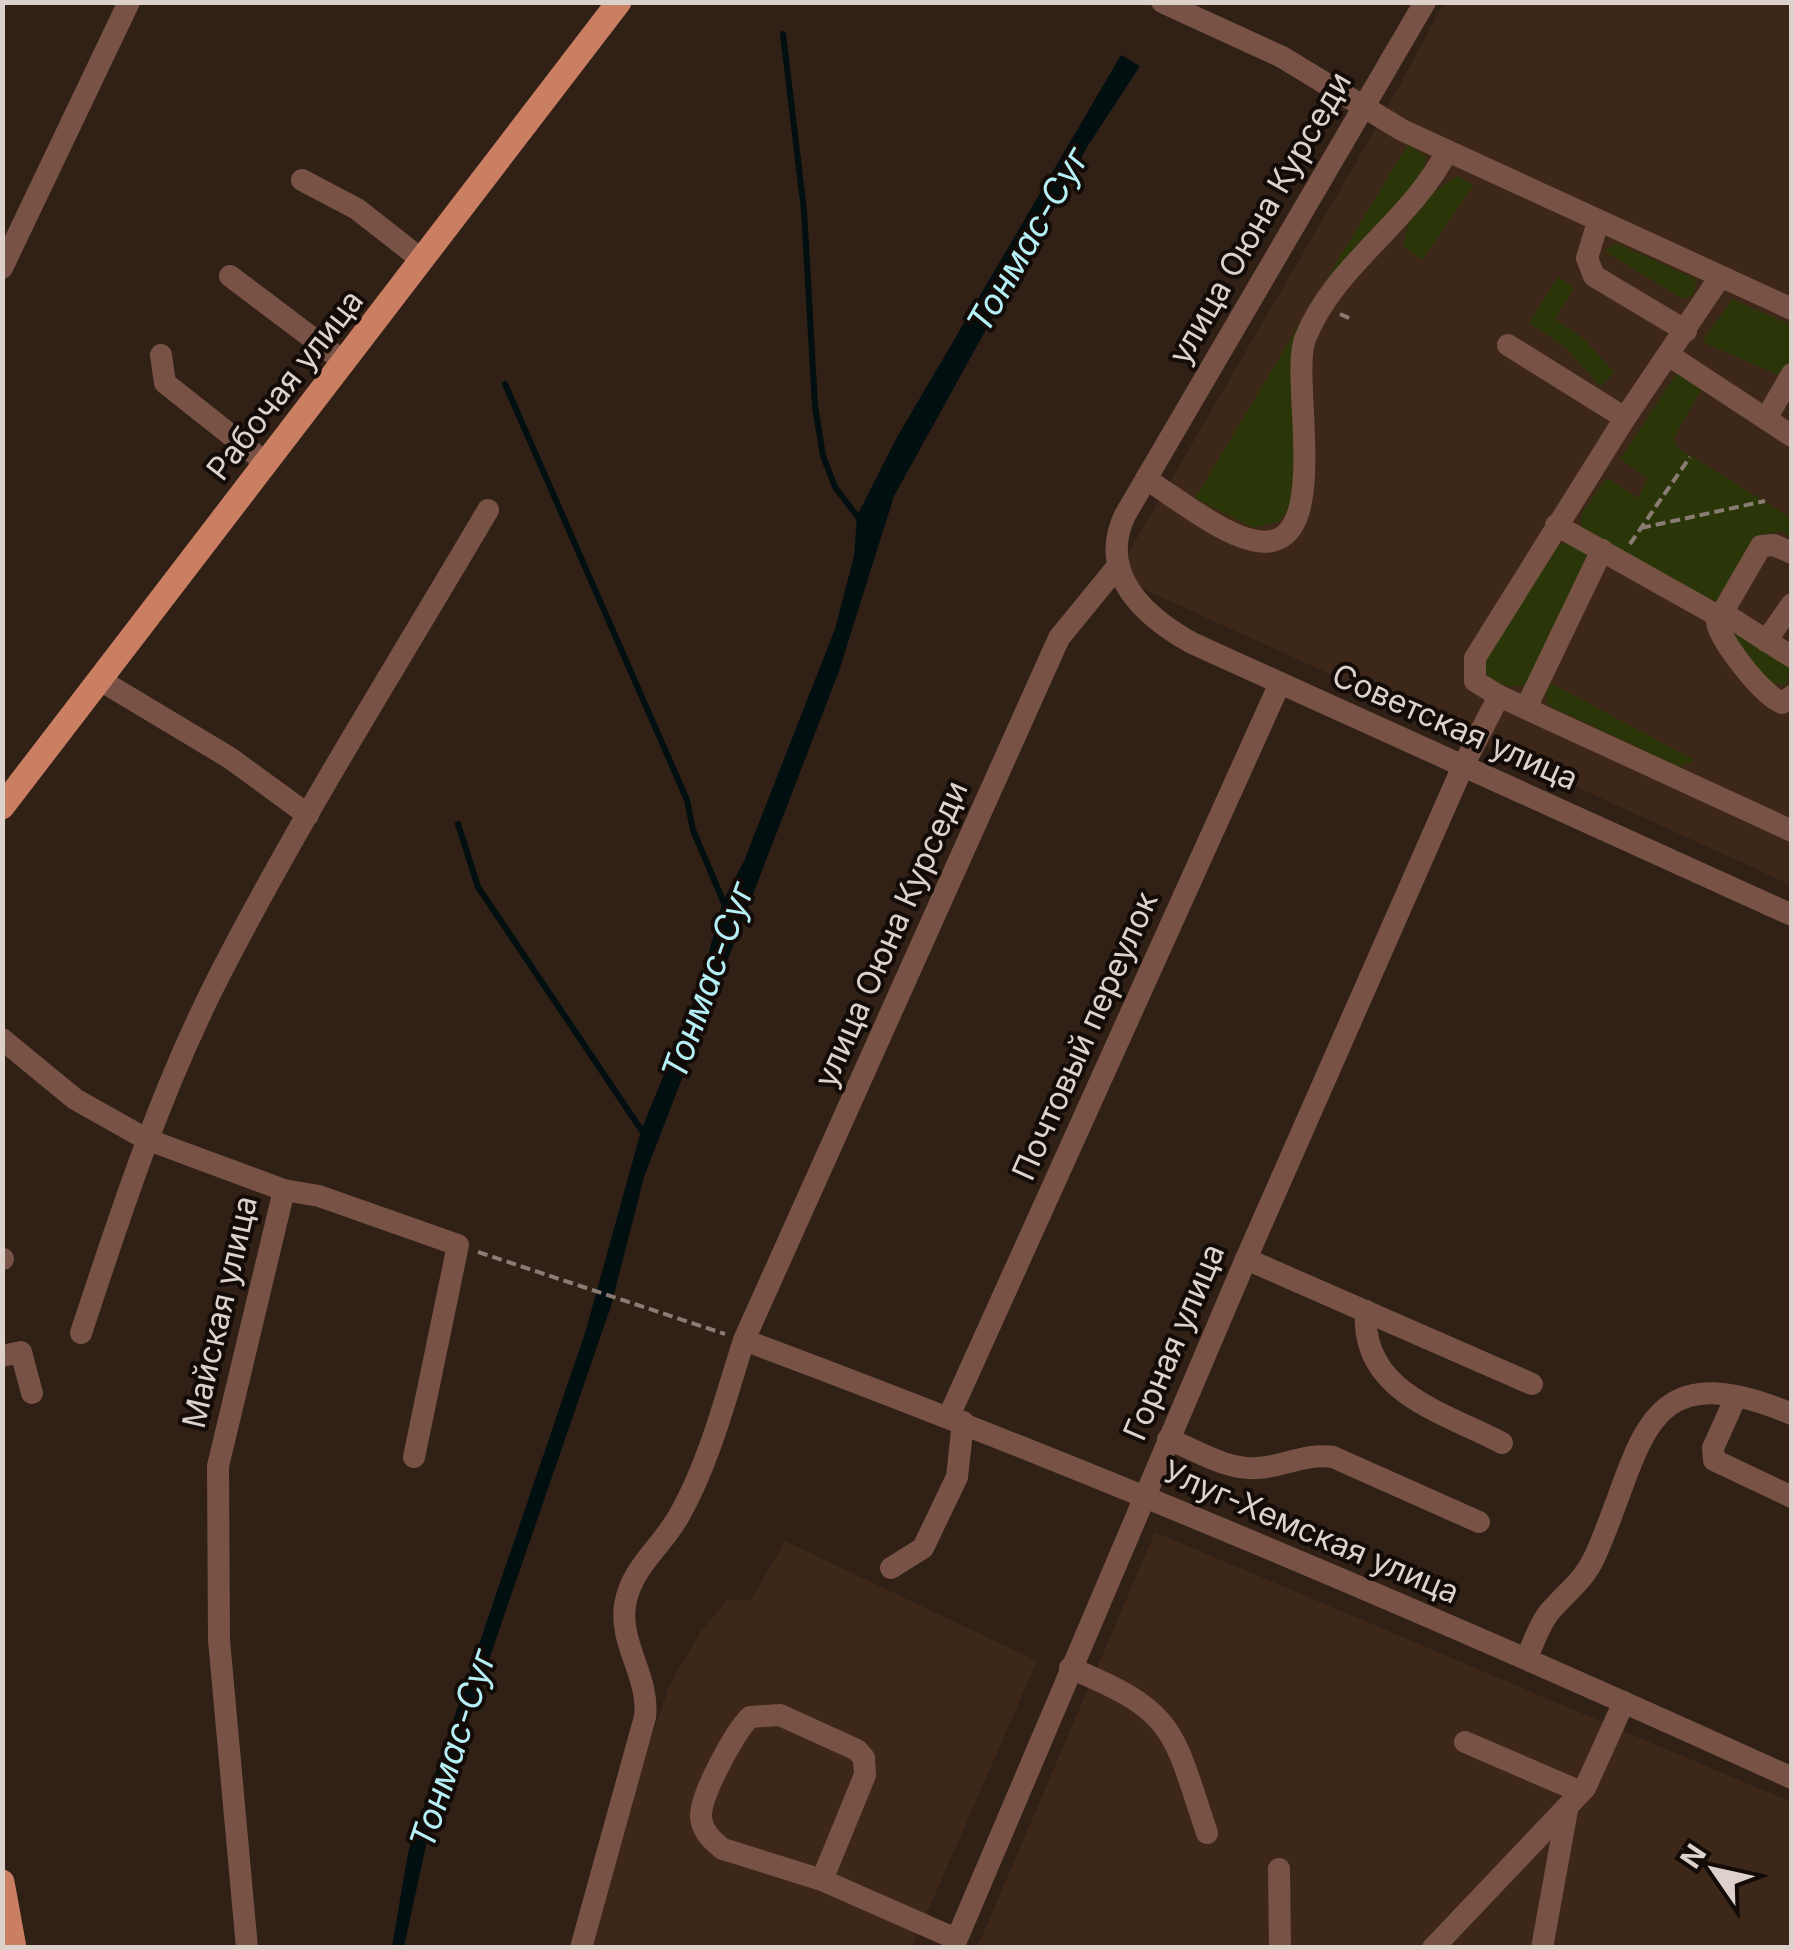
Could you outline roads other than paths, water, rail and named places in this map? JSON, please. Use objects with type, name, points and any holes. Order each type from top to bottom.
[{"type":"main road","name":"Рабочая улица","points":[[2,808],[619,2]]},
{"type":"main road","points":[[2,1882],[14,1948]]},
{"type":"street","points":[[2,268],[129,2]]},
{"type":"street","points":[[1162,2],[1282,58],[1447,151],[1718,280],[1792,310]]},
{"type":"street","name":"улица Оюна Курседи","points":[[581,1948],[645,1717],[646,1696],[624,1627],[634,1576],[679,1517],[706,1459],[744,1340],[1059,638],[1117,567],[1118,529],[1425,2]]},
{"type":"street","points":[[1146,479],[1251,540],[1276,538],[1298,521],[1305,493],[1299,366],[1305,338],[1341,280],[1428,188],[1447,151]]},
{"type":"street","points":[[302,180],[357,209],[422,260]]},
{"type":"street","points":[[1598,222],[1587,258],[1594,276],[1686,331]]},
{"type":"street","points":[[230,276],[344,362]]},
{"type":"street","points":[[1718,280],[1625,418],[1475,658],[1474,682],[1792,831]]},
{"type":"street","points":[[1508,345],[1625,418]]},
{"type":"street","points":[[161,356],[165,383],[266,463]]},
{"type":"street","points":[[1670,356],[1792,436]]},
{"type":"street","points":[[1766,419],[1792,374]]},
{"type":"street","points":[[81,1333],[146,1139],[217,980],[308,815],[488,510]]},
{"type":"street","points":[[1556,526],[1612,552],[1718,616],[1730,618],[1792,658]]},
{"type":"street","points":[[1792,553],[1774,545],[1760,546],[1718,616],[1719,632],[1770,698],[1782,703],[1792,696]]},
{"type":"street","points":[[1526,708],[1612,552]]},
{"type":"street","name":"Советская улица","points":[[1117,567],[1141,607],[1161,624],[1280,683],[1792,914]]},
{"type":"street","points":[[1766,641],[1792,604]]},
{"type":"street","points":[[100,680],[230,758],[308,815]]},
{"type":"street","name":"Почтовый переулок","points":[[891,1568],[923,1548],[956,1477],[956,1419],[1280,683]]},
{"type":"street","name":"Горная улица","points":[[954,1943],[1246,1259],[1463,766],[1498,696]]},
{"type":"street","name":"Майская улица","points":[[2,1039],[75,1099],[146,1139],[284,1190],[218,1466],[220,1640],[247,1948]]},
{"type":"street","points":[[284,1190],[319,1196],[458,1246],[414,1457]]},
{"type":"street","points":[[1246,1259],[1532,1384]]},
{"type":"street","points":[[1366,1311],[1364,1333],[1384,1378],[1502,1444]]},
{"type":"street","name":"Улуг-Хемская улица","points":[[744,1340],[956,1419],[1143,1498],[1324,1568],[1792,1778]]},
{"type":"street","points":[[2,1356],[21,1352],[32,1393]]},
{"type":"street","points":[[1527,1657],[1549,1612],[1578,1585],[1594,1560],[1637,1443],[1657,1413],[1683,1395],[1750,1397],[1792,1414]]},
{"type":"street","points":[[1736,1397],[1713,1448],[1714,1460],[1792,1497]]},
{"type":"street","points":[[1168,1438],[1235,1467],[1260,1468],[1312,1454],[1333,1457],[1479,1522]]},
{"type":"street","points":[[1070,1668],[1121,1689],[1162,1720],[1178,1746],[1207,1833]]},
{"type":"street","points":[[1542,1948],[1574,1799],[1624,1702]]},
{"type":"street","points":[[822,1880],[865,1776],[864,1758],[857,1750],[780,1715],[750,1717],[739,1728],[703,1804],[701,1819],[706,1832],[722,1850],[822,1880],[954,1943]]},
{"type":"street","points":[[1465,1742],[1574,1799]]},
{"type":"street","points":[[1433,1948],[1574,1799]]},
{"type":"street","points":[[1279,1869],[1280,1948]]},
{"type":"water","name":"Тонмас-Суг","points":[[1121,55],[1140,66],[1087,147],[894,496],[839,671],[644,1177],[611,1306],[428,1836],[404,1947],[392,1947],[408,1853],[586,1330],[641,1131],[699,988],[723,901],[744,861],[835,629],[854,556],[857,516],[896,439]]},
{"type":"waterway","points":[[783,34],[804,210],[815,406],[823,456],[835,487],[860,520]]},
{"type":"waterway","points":[[505,384],[687,800],[693,830],[726,908]]},
{"type":"waterway","points":[[458,824],[478,887],[644,1134]]}]
